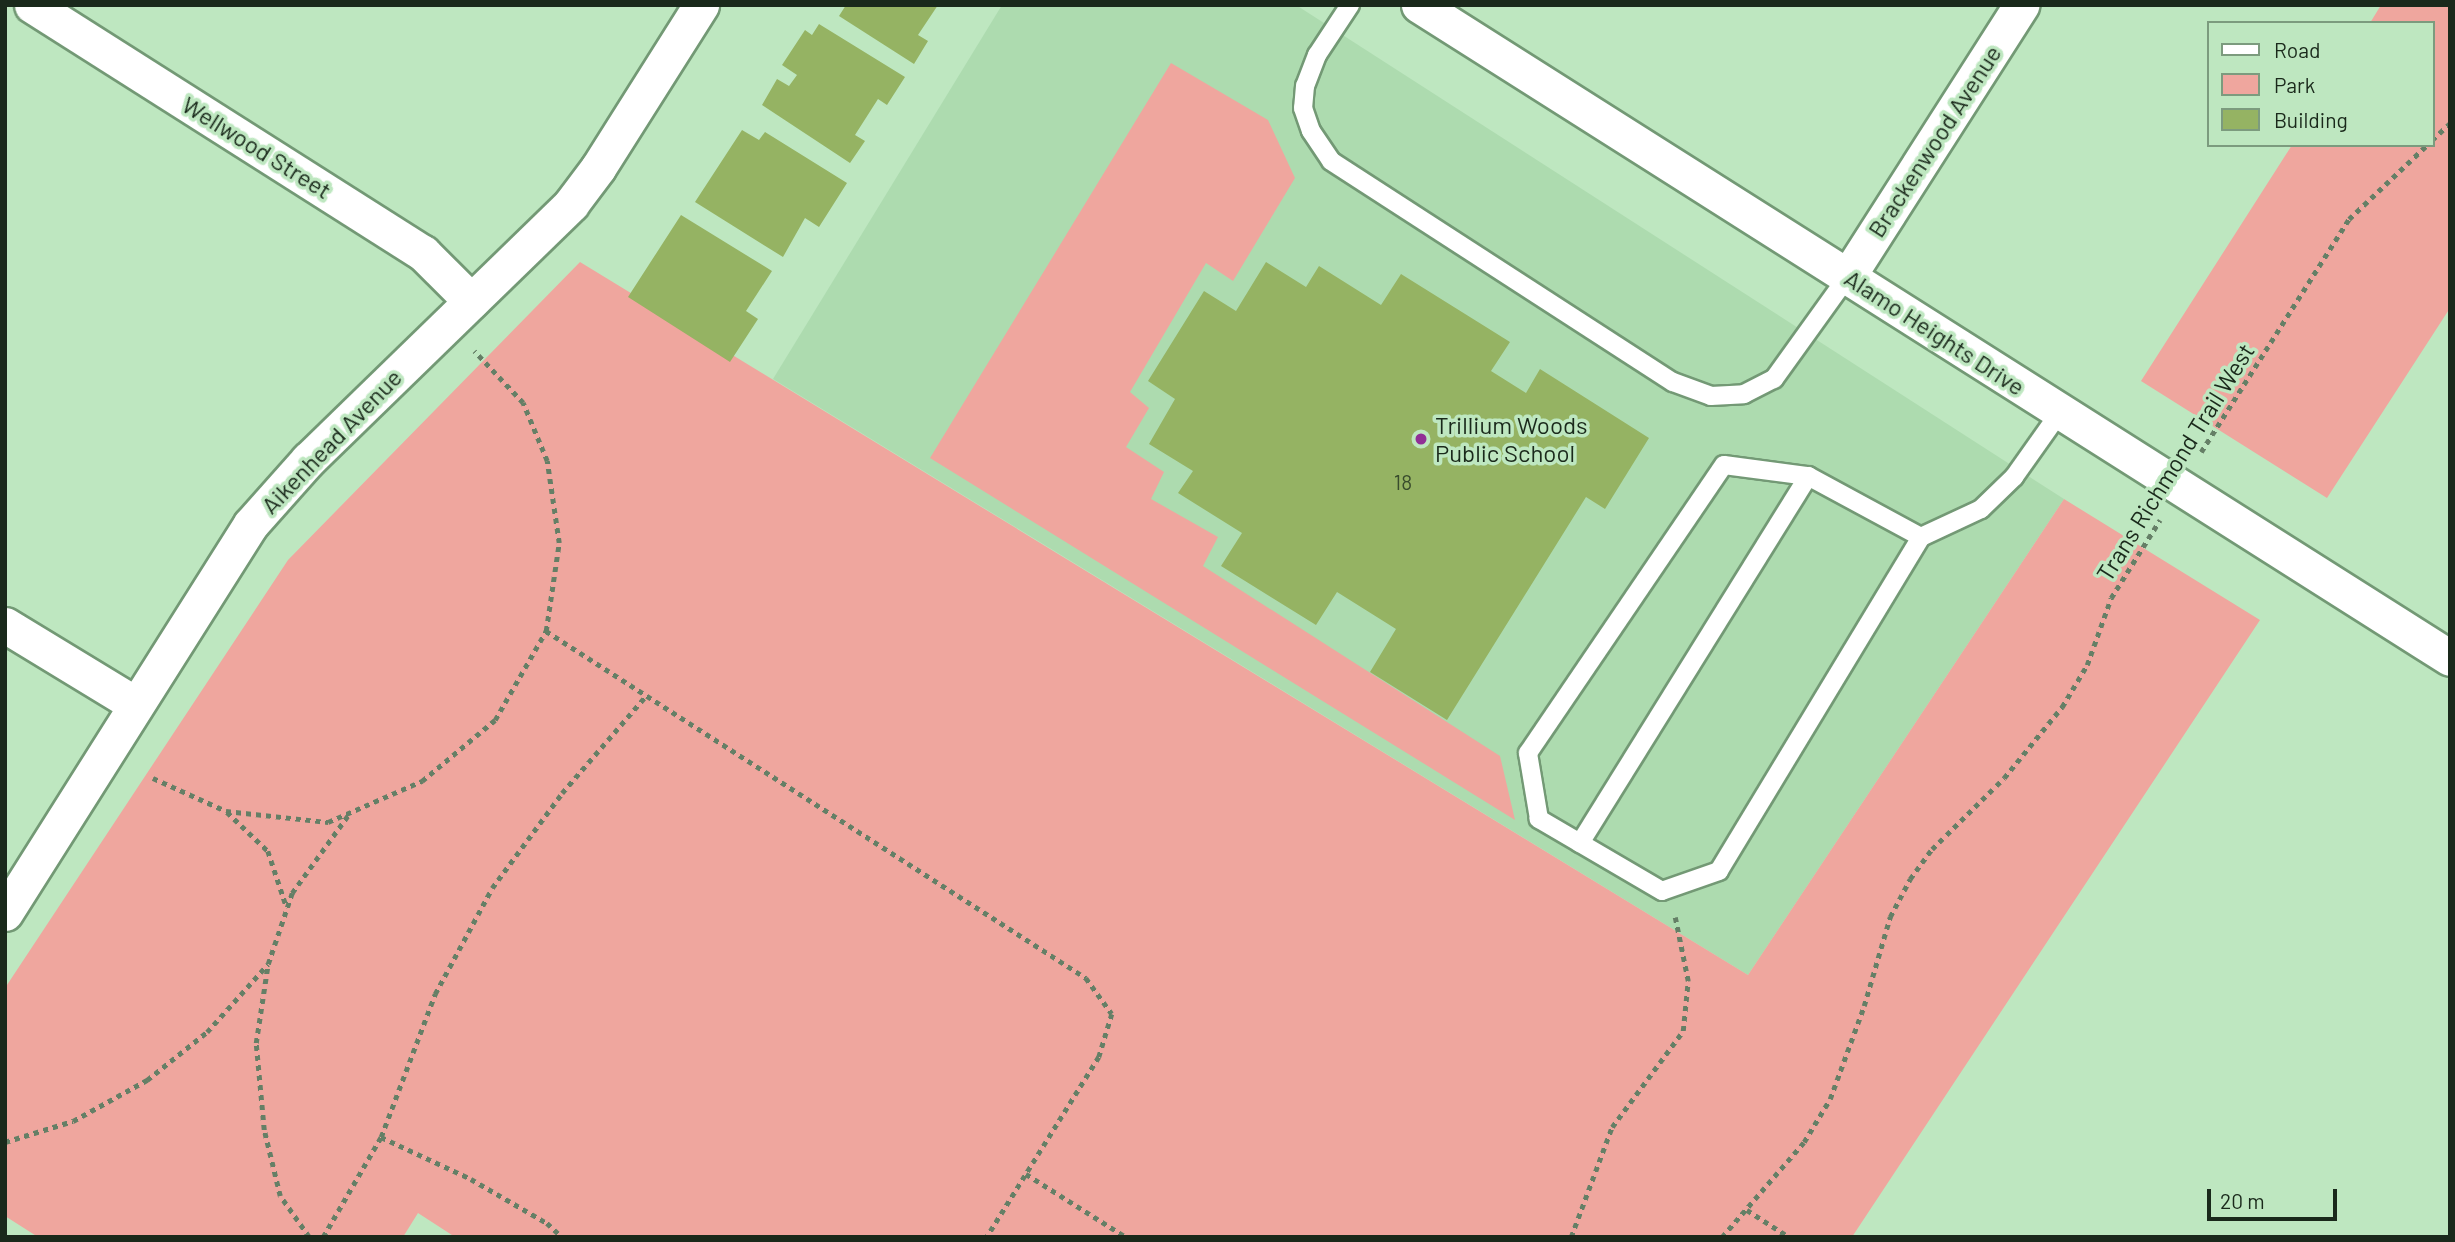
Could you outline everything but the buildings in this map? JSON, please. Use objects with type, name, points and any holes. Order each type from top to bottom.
[{"type":"street","name":"Wellwood Street","points":[[32,5],[76,17],[423,253],[471,301]]},
{"type":"street","name":"Aikenhead Avenue","points":[[5,913],[244,535],[279,490],[584,186],[701,5]]},
{"type":"street","name":"Alamo Heights Drive","points":[[1419,5],[2450,658]]},
{"type":"street","name":"Brackenwood Avenue","points":[[1848,276],[2021,5]]},
{"type":"street","points":[[5,625],[135,704]]},
{"type":"lane","points":[[1350,5],[1317,55],[1305,86],[1304,108],[1311,131],[1331,161],[1673,382],[1711,396],[1744,394],[1774,379],[1848,276]]},
{"type":"lane","points":[[1921,537],[1808,476],[1724,465],[1528,753],[1539,819],[1662,891],[1719,871],[1921,537],[1981,509],[2014,477],[2060,412]]},
{"type":"lane","points":[[1580,843],[1808,476]]},
{"type":"path","points":[[2434,138],[2450,123]]},
{"type":"path","name":"Trans Richmond Trail West","points":[[1722,1237],[1804,1142],[1830,1099],[1864,1006],[1890,917],[1910,879],[1931,849],[2004,778],[2062,707],[2087,665],[2116,589],[2349,219],[2425,147]]},
{"type":"path","points":[[153,778],[226,811],[328,822],[422,781],[495,720],[546,631],[559,543],[547,461],[523,403],[471,348]]},
{"type":"path","points":[[546,631],[1086,978],[1112,1014],[1099,1058],[987,1237]]},
{"type":"path","points":[[323,1237],[381,1137],[435,994],[492,888],[562,793],[645,697]]},
{"type":"path","points":[[226,811],[268,850],[287,909]]},
{"type":"path","points":[[309,1237],[280,1196],[264,1130],[256,1043],[268,964],[292,893],[349,813]]},
{"type":"path","points":[[1571,1237],[1612,1127],[1684,1031],[1688,981],[1670,888]]},
{"type":"path","points":[[5,1142],[72,1121],[147,1080],[207,1032],[268,964]]},
{"type":"path","points":[[381,1137],[471,1179],[547,1223],[562,1237]]},
{"type":"path","points":[[1026,1174],[1126,1237]]},
{"type":"path","points":[[1747,1210],[1789,1237]]},
{"type":"shaded area","name":"Trillium Woods Public School","points":[[1002,5],[1296,5],[2064,499],[1748,975],[773,379]]},
{"type":"green space","points":[[2381,5],[2450,5],[2450,308],[2327,498],[2141,381],[2291,147],[2434,147],[2434,21],[2371,21]]},
{"type":"green space","points":[[1171,63],[1268,120],[1295,178],[1233,281],[1206,263],[1130,392],[1149,408],[1126,447],[1164,472],[1151,499],[1218,537],[1203,566],[1500,756],[1515,820],[930,458]]},
{"type":"green space","points":[[580,262],[1748,975],[2064,499],[2260,620],[1852,1237],[455,1237],[418,1213],[403,1237],[38,1237],[5,1216],[5,988],[288,560]]},
{"type":"place","name":"Trillium Woods Public School","points":[[1421,439]]}]
